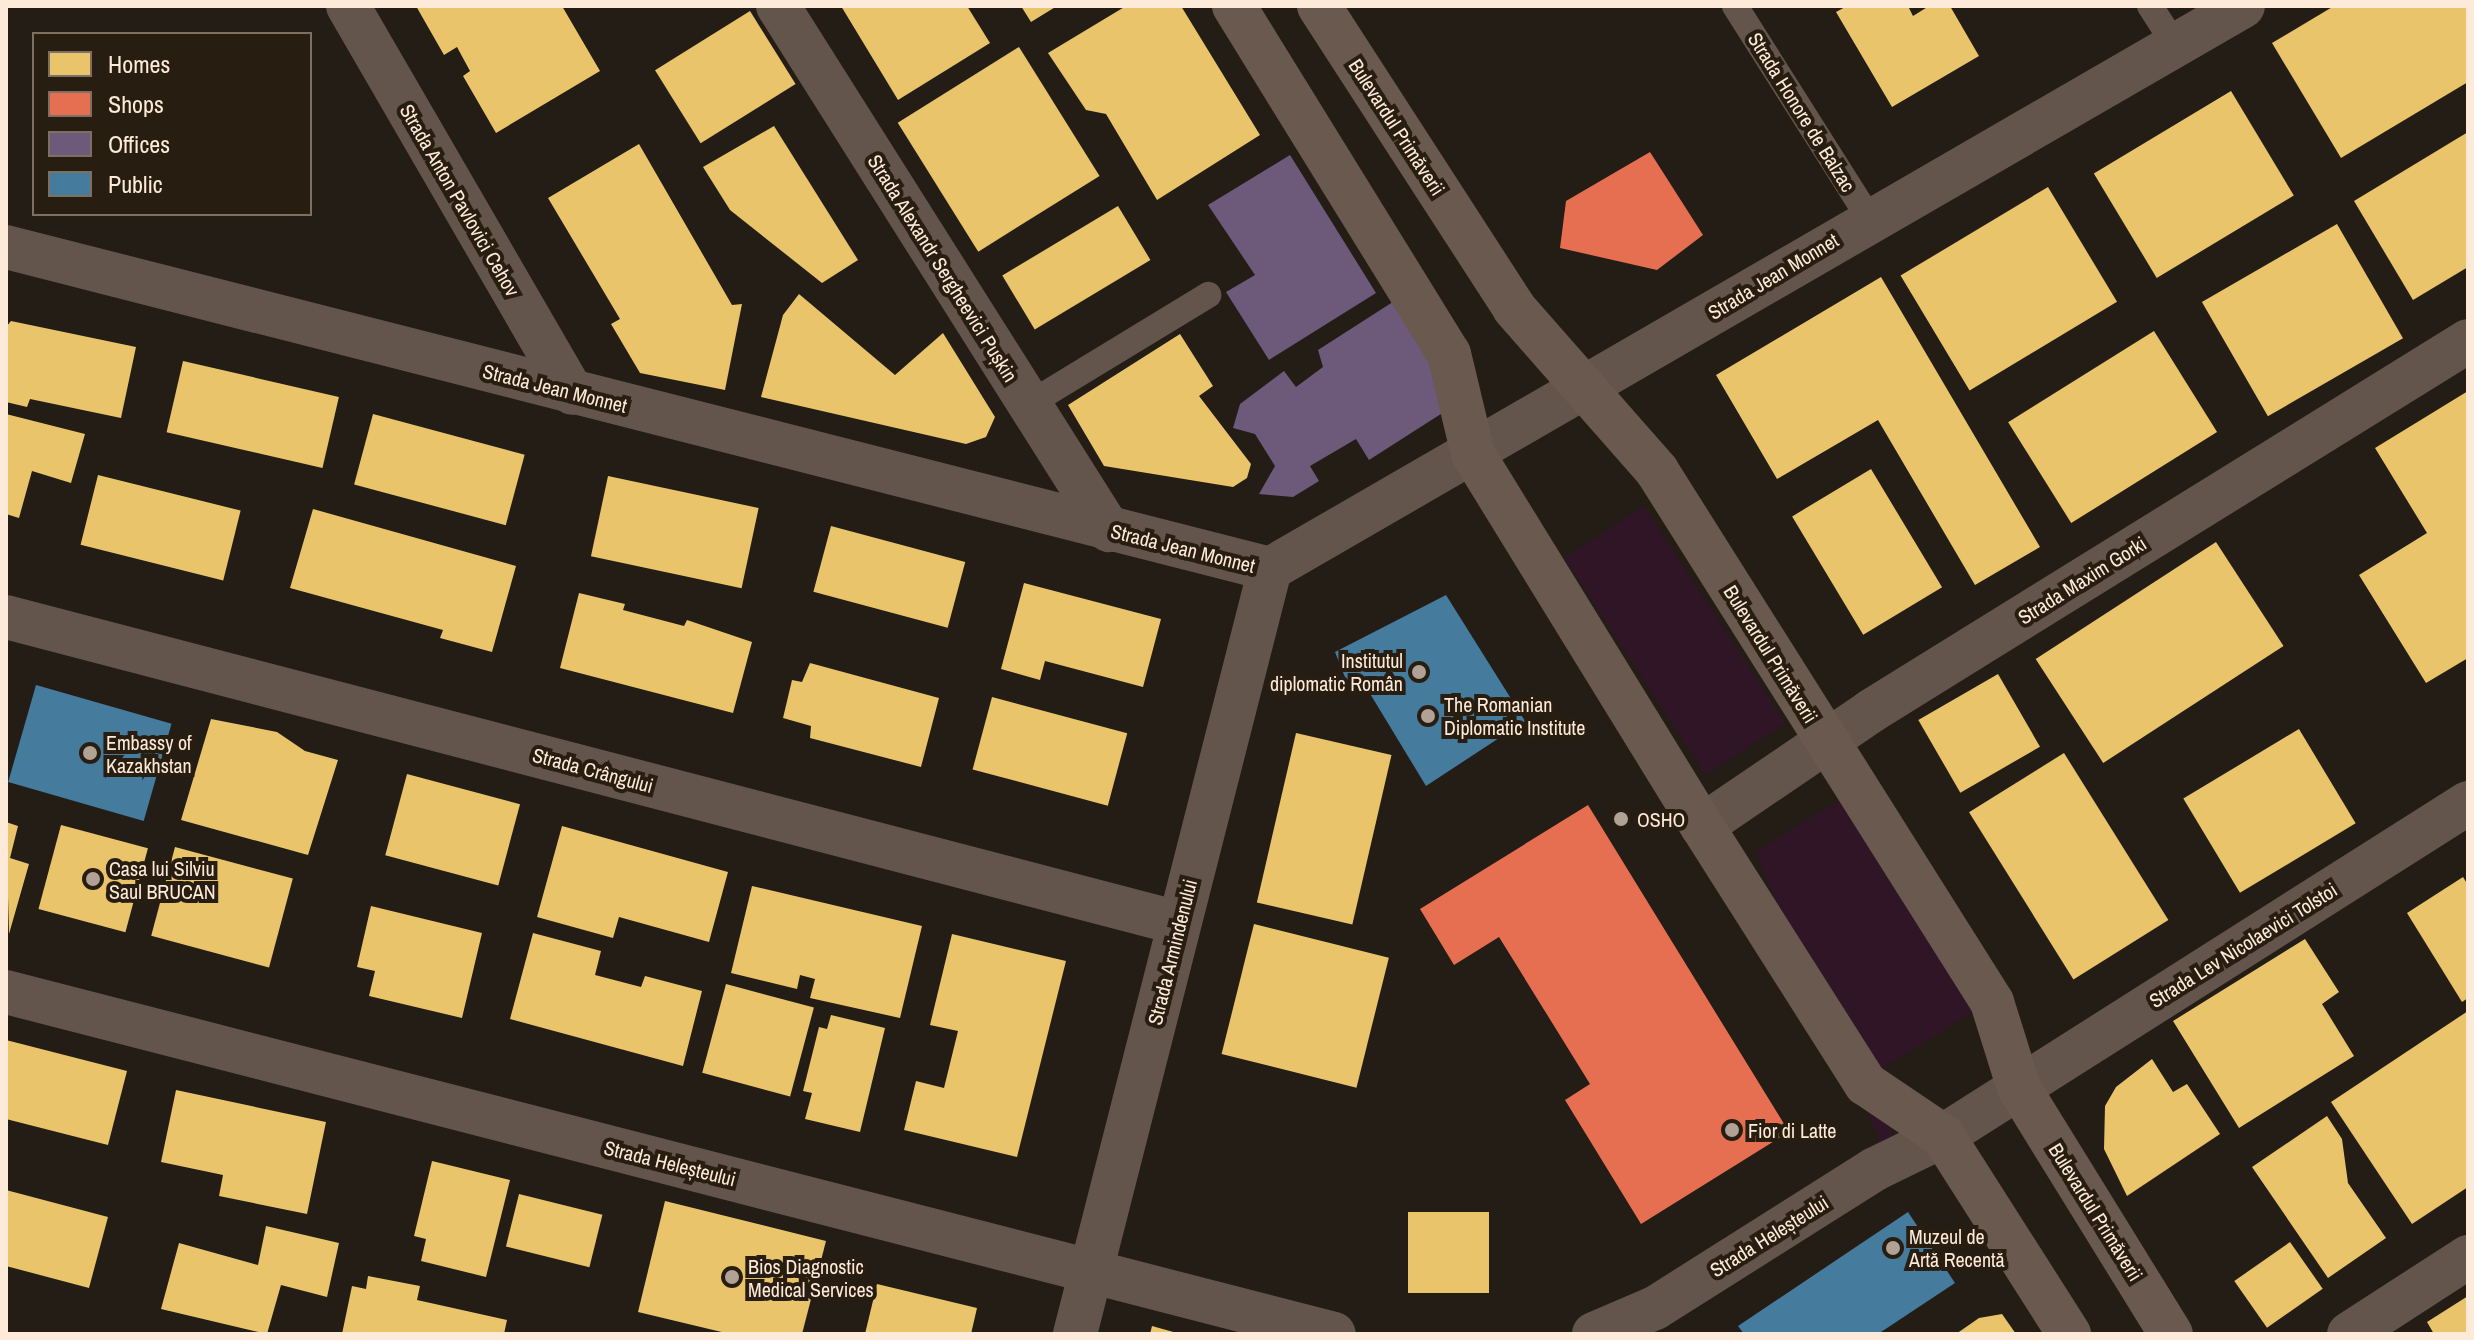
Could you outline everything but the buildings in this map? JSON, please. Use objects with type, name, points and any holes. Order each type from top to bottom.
[{"type":"street","name":"Strada Anton Pavlovici Cehov","points":[[348,6],[572,393]]},
{"type":"street","name":"Strada Alexandr Sergheevici Pușkin","points":[[778,6],[1109,530]]},
{"type":"street","points":[[1234,6],[1449,354],[1473,454],[1702,826],[1866,1084],[1943,1136],[2069,1334]]},
{"type":"street","name":"Bulevardul Primăverii","points":[[1319,6],[1514,308],[1589,388],[1657,471],[1992,1002],[2019,1088],[2171,1334]]},
{"type":"street","name":"Strada Jean Monnet","points":[[6,247],[1270,569],[1589,388],[1869,218],[2243,6]]},
{"type":"street","name":"Strada Maxim Gorki","points":[[1702,826],[1827,743],[2468,341]]},
{"type":"street","name":"Strada Armindenului","points":[[1075,1334],[1270,569]]},
{"type":"street","name":"Strada Crângului","points":[[6,617],[1179,923]]},
{"type":"street","name":"Strada Lev Nicolaevici Tolstoi","points":[[1943,1136],[2468,803]]},
{"type":"street","name":"Strada Heleșteului","points":[[6,992],[1334,1334]]},
{"type":"street","name":"Strada Heleșteului","points":[[1594,1334],[1655,1308],[1875,1169],[1943,1136]]},
{"type":"street","points":[[2349,1334],[2468,1257]]},
{"type":"lane","name":"Strada Honore de Balzac","points":[[1735,6],[1869,218]]},
{"type":"lane","points":[[2150,6],[2175,45]]},
{"type":"lane","points":[[1029,404],[1208,295]]},
{"type":"shaded area","points":[[1644,506],[1785,723],[1705,775],[1564,558]]},
{"type":"shaded area","points":[[1845,797],[1976,1010],[1883,1068],[1898,1182],[1755,852]]},
{"type":"place","name":"Institutul diplomatic Român","points":[[1419,672]]},
{"type":"place","name":"The Romanian Diplomatic Institute","points":[[1428,716]]},
{"type":"place","name":"Embassy of Kazakhstan","points":[[90,753]]},
{"type":"place","name":"OSHO","points":[[1621,819]]},
{"type":"place","name":"Casa lui Silviu Saul BRUCAN","points":[[93,879]]},
{"type":"place","name":"Fior di Latte","points":[[1732,1130]]},
{"type":"place","name":"Muzeul de Artă Recentă","points":[[1893,1248]]},
{"type":"place","name":"Bios Diagnostic Medical Services","points":[[732,1277]]}]
